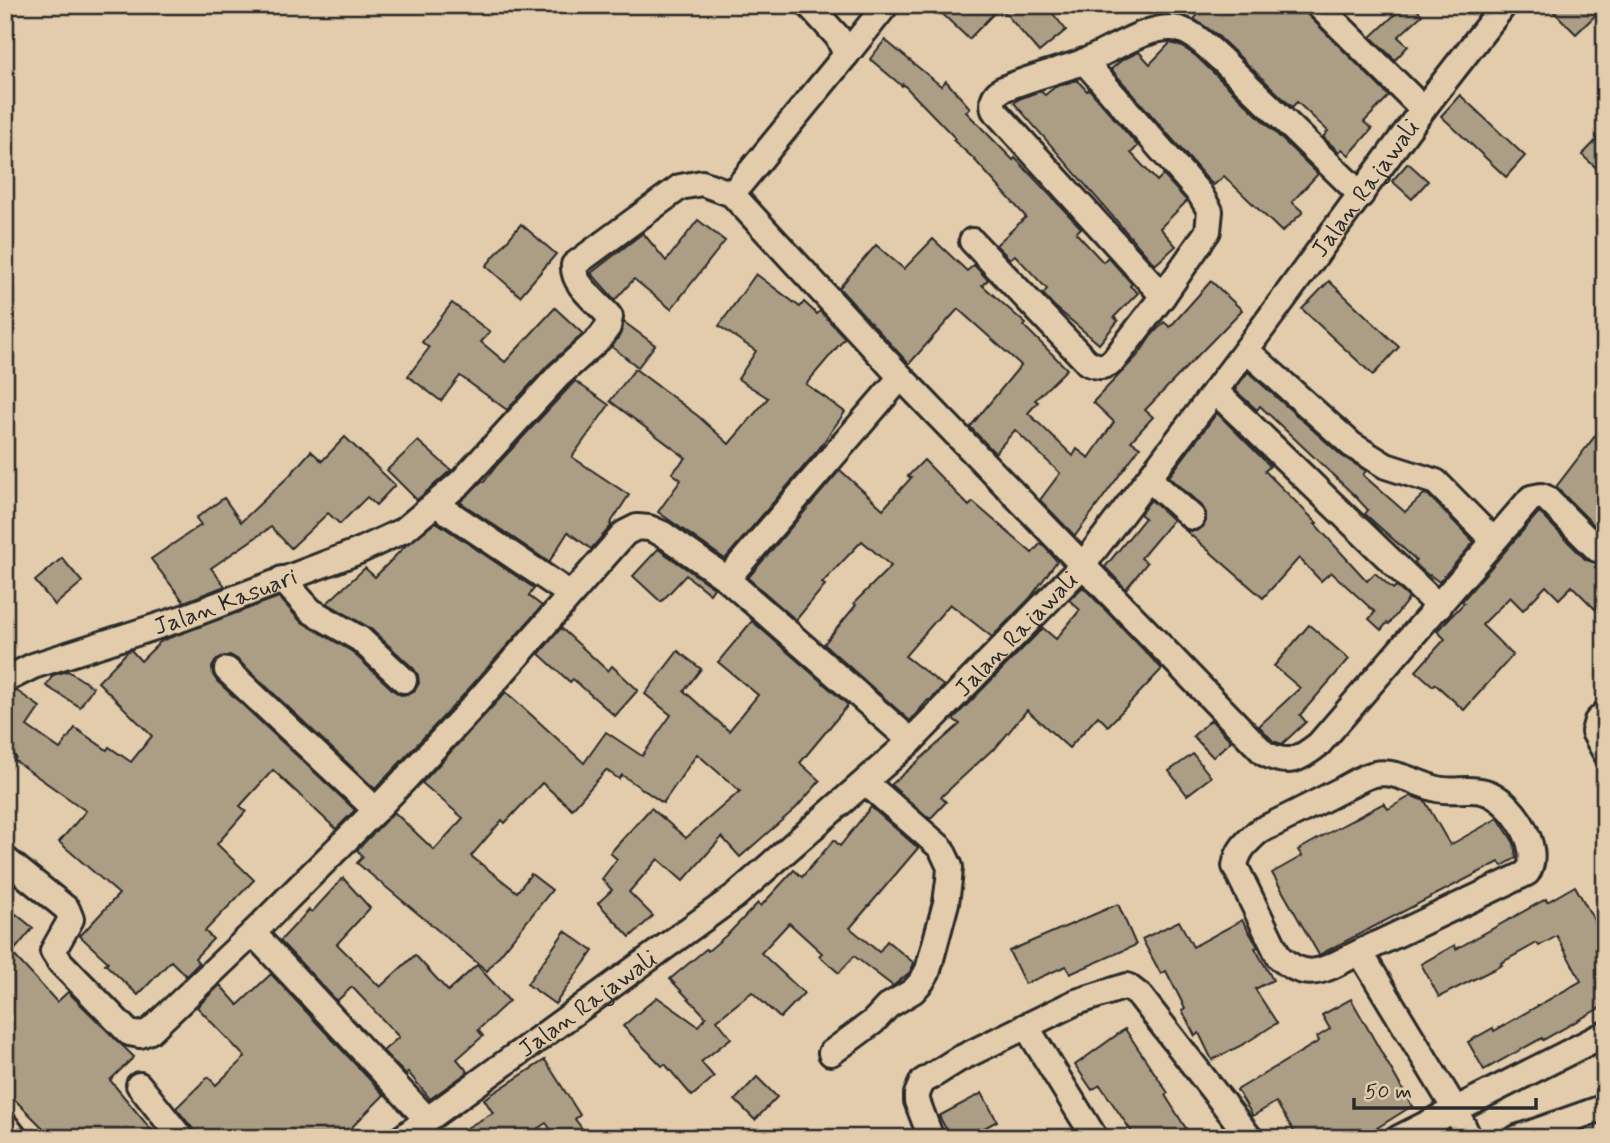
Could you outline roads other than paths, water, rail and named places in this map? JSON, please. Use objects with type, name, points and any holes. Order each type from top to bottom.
[{"type":"street","points":[[809,5],[838,37],[846,55]]},
{"type":"street","points":[[886,5],[732,194],[901,377],[1264,753],[1279,761],[1304,756],[1319,744],[1531,498],[1541,496],[1597,549]]},
{"type":"street","points":[[1318,5],[1423,109]]},
{"type":"street","name":"Jalan Rajawali","points":[[402,1138],[734,896],[911,741],[1083,565],[1246,350],[1423,109],[1504,5]]},
{"type":"street","points":[[1163,296],[994,110],[992,102],[995,94],[1084,61],[1156,30],[1183,30],[1222,60],[1361,195]]},
{"type":"street","points":[[972,241],[1088,363],[1099,367],[1113,361],[1208,231],[1210,211],[1200,194],[1084,61]]},
{"type":"street","name":"Jalan Kasuari","points":[[5,680],[33,666],[183,618],[359,551],[404,530],[436,504],[608,327],[610,317],[579,284],[574,275],[574,265],[680,187],[702,183],[732,194]]},
{"type":"street","points":[[1246,350],[1352,445],[1386,466],[1436,482],[1493,540]]},
{"type":"street","points":[[727,579],[901,377]]},
{"type":"street","points":[[1215,391],[1439,607]]},
{"type":"street","points":[[1149,479],[1192,517]]},
{"type":"street","points":[[436,504],[570,594]]},
{"type":"street","points":[[5,859],[67,909],[71,919],[53,951],[60,962],[129,1033],[140,1035],[150,1031],[376,810],[470,711],[625,533],[637,527],[649,528],[663,534],[727,579],[911,741]]},
{"type":"street","points":[[282,579],[310,611],[360,639],[404,680]]},
{"type":"street","points":[[227,670],[376,810]]},
{"type":"street","points":[[1605,713],[1597,721],[1594,732],[1605,752]]},
{"type":"street","points":[[1372,775],[1400,776],[1450,792],[1486,792],[1500,798],[1514,811],[1528,839],[1532,857],[1532,866],[1527,873],[1360,952],[1320,970],[1303,972],[1292,968],[1279,957],[1235,866],[1237,853],[1259,831],[1372,775]]},
{"type":"street","points":[[831,1053],[873,1022],[888,1006],[913,991],[922,981],[946,902],[949,880],[950,867],[942,848],[865,782]]},
{"type":"street","points":[[253,933],[426,1118]]},
{"type":"street","points":[[1360,952],[1455,1109],[1469,1138]]},
{"type":"street","points":[[931,1138],[917,1101],[922,1082],[957,1060],[1076,1002],[1127,986],[1150,1007],[1250,1138]]},
{"type":"street","points":[[1026,1026],[1095,1138]]},
{"type":"street","points":[[1399,1138],[1455,1109],[1600,1044]]},
{"type":"street","points":[[139,1085],[181,1138]]},
{"type":"street","points":[[1517,1138],[1605,1107]]},
{"type":"street","points":[[5,1125],[15,1138]]}]
